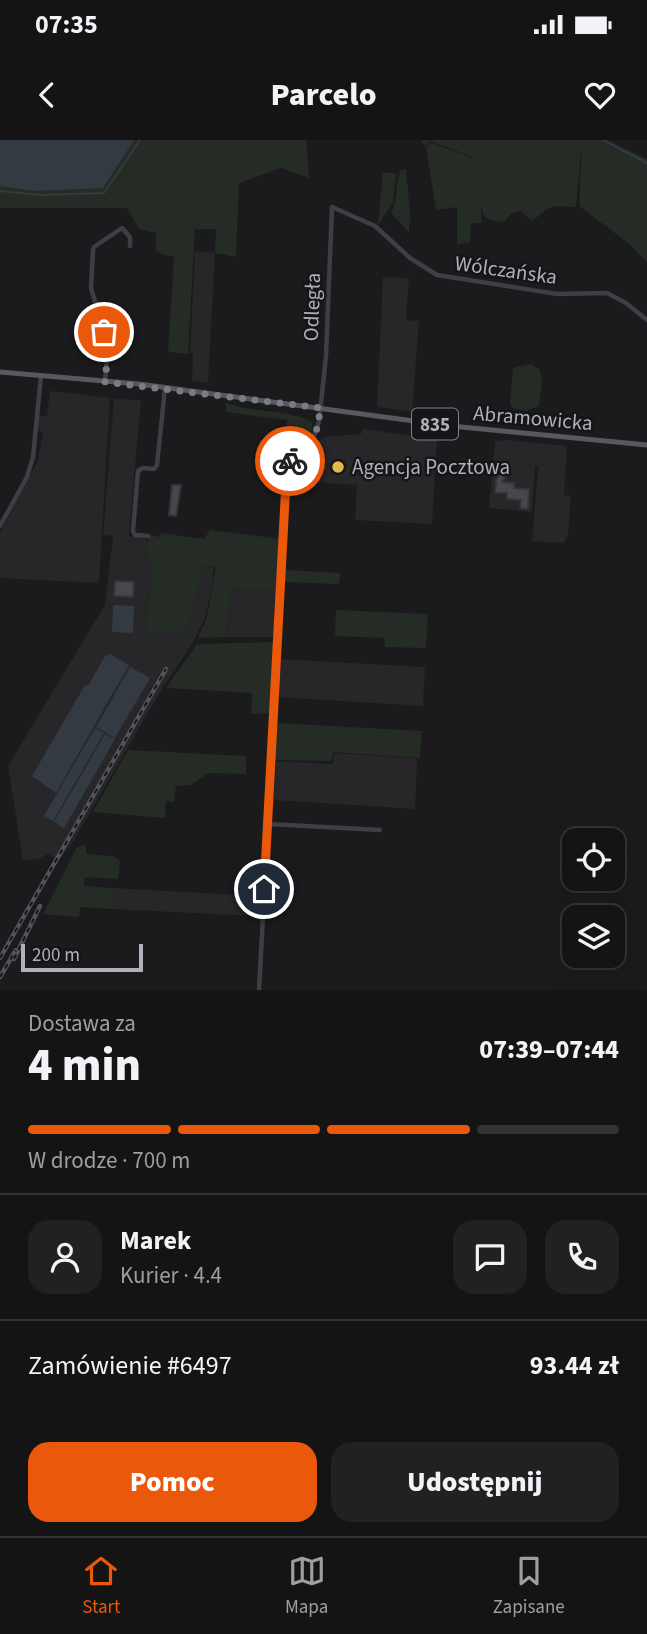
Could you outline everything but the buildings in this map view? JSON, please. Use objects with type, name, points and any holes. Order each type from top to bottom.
[{"type":"main road","name":"Abramowicka","points":[[0,372],[165,388],[463,427],[647,445]]},
{"type":"street","name":"Wólczańska","points":[[332,207],[375,226],[410,258],[437,275],[557,294],[607,293],[626,303],[647,320]]},
{"type":"street","name":"Odległa","points":[[259,990],[287,469],[294,454],[316,432],[321,408],[332,207]]},
{"type":"street","points":[[105,382],[107,342],[91,288],[94,247],[122,229],[130,237],[130,246]]},
{"type":"street","points":[[0,526],[27,477],[33,457],[41,376]]},
{"type":"street","points":[[148,536],[135,535],[133,531],[138,471],[140,468],[154,469],[157,465],[165,388]]},
{"type":"street","points":[[268,824],[380,830]]},
{"type":"shaded area","points":[[0,140],[306,140],[309,178],[281,168],[239,183],[236,257],[215,253],[216,229],[195,229],[188,354],[168,352],[174,257],[156,252],[156,233],[139,229],[127,208],[0,208]]},
{"type":"shaded area","points":[[0,140],[134,140],[103,188],[34,191],[0,186]]},
{"type":"shaded area","points":[[420,140],[607,140],[647,159],[647,262],[628,243],[579,206],[582,141],[576,207],[552,207],[532,221],[521,211],[512,213],[504,222],[490,220],[484,216],[481,205],[482,223],[471,223],[470,242],[457,245],[457,207],[436,210],[426,147],[429,142],[469,156],[470,159],[471,156],[429,141],[425,146]]},
{"type":"shaded area","points":[[406,169],[411,222],[409,232],[391,213],[399,175],[401,170]]},
{"type":"shaded area","points":[[383,172],[396,174],[393,202],[378,225]]},
{"type":"shaded area","points":[[195,251],[215,253],[208,383],[192,381],[193,354],[190,353]]},
{"type":"shaded area","points":[[383,277],[409,278],[406,320],[419,321],[412,412],[377,407]]},
{"type":"shaded area","points":[[531,364],[540,370],[542,381],[539,406],[526,411],[513,408],[510,404],[513,368]]},
{"type":"shaded area","points":[[50,391],[110,398],[99,583],[0,578],[0,532],[38,461],[43,432],[38,430],[39,416],[47,416]]},
{"type":"shaded area","points":[[114,399],[141,400],[129,536],[144,538],[149,543],[147,562],[151,569],[145,632],[192,612],[202,565],[214,567],[212,586],[205,618],[191,646],[163,687],[74,840],[59,860],[48,854],[38,859],[23,860],[8,766],[105,605],[113,536],[103,535]]},
{"type":"shaded area","points":[[226,403],[302,418],[312,422],[312,428],[284,467],[287,420],[226,412]]},
{"type":"shaded area","points":[[362,429],[437,439],[432,524],[355,520],[357,485],[296,481],[297,458],[324,437],[361,434]]},
{"type":"shaded area","points":[[495,441],[567,446],[564,495],[571,496],[568,533],[564,543],[532,541],[538,466],[535,466],[532,512],[489,508]]},
{"type":"shaded area","points":[[210,530],[281,539],[276,591],[230,587],[227,637],[198,638],[207,617],[216,567],[203,565],[192,612],[182,635],[145,633],[151,569],[147,562],[149,535],[160,537],[161,533],[204,539]]},
{"type":"shaded area","points":[[285,570],[341,573],[339,584],[284,582]]},
{"type":"shaded area","points":[[230,586],[276,591],[273,637],[227,637]]},
{"type":"shaded area","points":[[113,605],[134,606],[133,633],[112,632]]},
{"type":"shaded area","points":[[336,610],[428,614],[426,648],[385,647],[385,638],[335,636]]},
{"type":"shaded area","points":[[274,642],[271,713],[251,714],[252,693],[166,688],[197,644]]},
{"type":"shaded area","points":[[110,654],[129,665],[56,793],[32,776],[85,685],[88,686],[105,656]]},
{"type":"shaded area","points":[[279,659],[425,667],[423,706],[277,697]]},
{"type":"shaded area","points":[[130,667],[150,678],[115,738],[96,727]]},
{"type":"shaded area","points":[[276,723],[422,731],[420,758],[333,752],[332,761],[273,760]]},
{"type":"shaded area","points":[[95,728],[104,733],[53,821],[44,816]]},
{"type":"shaded area","points":[[105,734],[115,739],[64,828],[54,822]]},
{"type":"shaded area","points":[[128,750],[246,756],[246,774],[208,773],[191,785],[176,786],[174,802],[166,801],[165,818],[93,812]]},
{"type":"shaded area","points":[[334,753],[417,758],[415,809],[274,800],[276,761],[333,764]]},
{"type":"shaded area","points":[[86,845],[86,854],[113,856],[120,861],[118,879],[85,877],[84,886],[112,888],[112,909],[80,907],[79,917],[43,914],[77,847]]},
{"type":"shaded area","points":[[112,888],[256,896],[254,916],[112,909]]},
{"type":"waterway","points":[[0,191],[39,195],[104,193],[140,140]]},
{"type":"waterway","points":[[603,140],[647,163]]},
{"type":"railway","points":[[0,958],[166,669]]},
{"type":"railway","points":[[14,959],[40,906]]},
{"type":"railway","points":[[0,977],[16,950]]},
{"type":"way so far","points":[[104,332],[108,350],[105,382],[321,408],[316,432],[290,461]]},
{"type":"place","name":"Agencja Pocztowa","points":[[338,467]]},
{"type":"route","points":[[264,889],[286,482],[290,461]]}]
